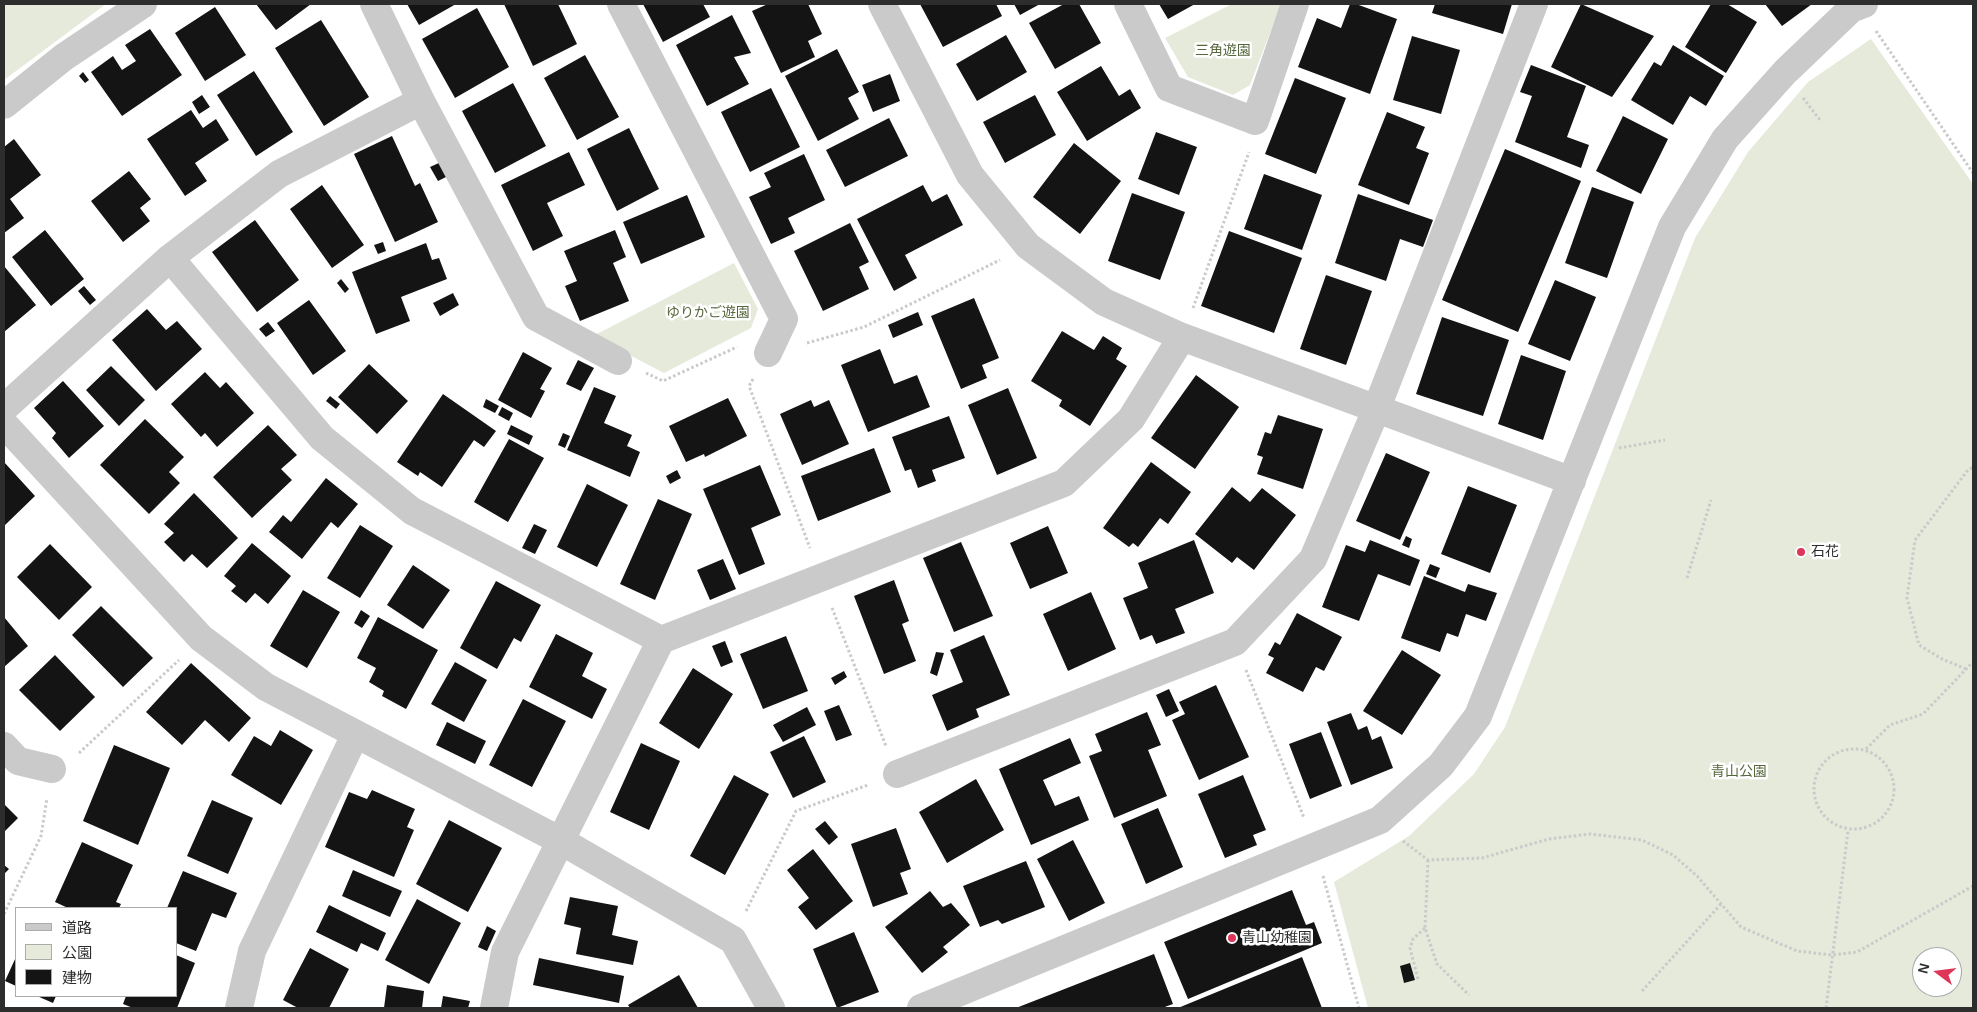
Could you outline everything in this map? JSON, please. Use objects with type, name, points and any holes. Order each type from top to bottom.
[{"type":"street","points":[[4,105],[64,57],[143,4]]},
{"type":"street","points":[[374,4],[422,101],[536,318],[618,360]]},
{"type":"street","points":[[621,4],[784,319],[768,353]]},
{"type":"street","points":[[882,4],[970,175],[1028,246],[1104,302],[1182,337],[1572,481]]},
{"type":"street","points":[[1128,4],[1169,88],[1255,121],[1295,4]]},
{"type":"street","points":[[897,774],[1235,642],[1313,559],[1376,410],[1534,4]]},
{"type":"street","points":[[922,1008],[1380,820],[1441,765],[1478,716],[1672,226],[1725,139],[1785,72],[1855,6]]},
{"type":"street","points":[[4,408],[170,258],[279,174],[422,101]]},
{"type":"street","points":[[170,258],[322,438],[412,511],[661,640]]},
{"type":"street","points":[[494,1008],[506,952],[661,640],[1064,483],[1131,419],[1182,337]]},
{"type":"street","points":[[4,424],[201,638],[266,687],[561,841],[732,940],[771,1008]]},
{"type":"street","points":[[239,1008],[252,951],[355,735]]},
{"type":"street","points":[[4,746],[18,761],[52,769]]},
{"type":"path","points":[[1855,6],[1879,34],[1973,172]]},
{"type":"path","points":[[1803,97],[1820,120]]},
{"type":"path","points":[[1182,337],[1247,162],[1255,121]]},
{"type":"path","points":[[618,360],[663,381],[735,346],[768,353],[864,327],[1028,246]]},
{"type":"path","points":[[1616,448],[1665,440]]},
{"type":"path","points":[[1966,669],[1942,659],[1919,645],[1907,598],[1915,540],[1968,470],[1973,467]]},
{"type":"path","points":[[1687,578],[1711,500]]},
{"type":"path","points":[[4,914],[41,836],[52,769],[84,750],[201,638]]},
{"type":"path","points":[[1235,642],[1316,847],[1358,1008]]},
{"type":"path","points":[[1866,749],[1890,725],[1923,714],[1973,662]]},
{"type":"path","points":[[1866,749],[1886,763],[1896,786],[1890,810],[1873,827],[1848,831],[1824,819],[1812,794],[1818,767],[1839,750],[1866,749]]},
{"type":"path","points":[[742,920],[796,811],[897,774]]},
{"type":"path","points":[[1826,1008],[1848,831]]},
{"type":"path","points":[[1402,839],[1428,860],[1482,858],[1549,839],[1590,834],[1642,840],[1674,855],[1697,876],[1741,927],[1797,951],[1832,955],[1857,952],[1973,886]]},
{"type":"path","points":[[1428,860],[1425,928],[1437,964],[1469,995]]},
{"type":"path","points":[[1642,991],[1721,904]]},
{"type":"path","points":[[1418,979],[1410,948],[1413,939],[1425,928]]},
{"type":"green space","points":[[4,4],[106,4],[4,80]]},
{"type":"green space","name":"三角遊園","points":[[1232,4],[1281,4],[1250,85],[1233,95],[1188,77],[1165,38]]},
{"type":"green space","name":"青山公園","points":[[1871,39],[1973,184],[1973,1006],[1970,1008],[1368,1008],[1334,882],[1409,836],[1474,774],[1505,727],[1695,238],[1748,152],[1808,82]]},
{"type":"green space","name":"ゆりかご遊園","points":[[734,263],[758,309],[751,328],[664,373],[593,336]]},
{"type":"building","points":[[256,4],[311,4],[276,30]]},
{"type":"building","points":[[407,4],[456,4],[419,25]]},
{"type":"building","points":[[504,4],[558,4],[577,44],[533,66]]},
{"type":"building","points":[[643,4],[703,4],[710,17],[663,42]]},
{"type":"building","points":[[768,4],[808,4],[822,34],[808,41],[815,57],[781,73],[752,11]]},
{"type":"building","points":[[920,4],[996,4],[1002,16],[943,47]]},
{"type":"building","points":[[1014,4],[1040,4],[1020,15]]},
{"type":"building","points":[[1064,4],[1079,4],[1101,43],[1055,69],[1029,23]]},
{"type":"building","points":[[1159,4],[1195,4],[1168,19]]},
{"type":"building","points":[[1350,4],[1356,4],[1397,19],[1370,94],[1298,67],[1317,18],[1341,28]]},
{"type":"building","points":[[1435,4],[1512,4],[1503,34],[1432,13]]},
{"type":"building","points":[[1581,4],[1654,36],[1612,97],[1551,67]]},
{"type":"building","points":[[1711,4],[1727,4],[1757,22],[1726,73],[1685,47]]},
{"type":"building","points":[[1765,4],[1812,4],[1782,26]]},
{"type":"building","points":[[215,7],[246,55],[205,81],[175,33]]},
{"type":"building","points":[[477,8],[509,67],[455,98],[422,39]]},
{"type":"building","points":[[732,15],[751,53],[734,57],[749,84],[707,106],[676,45]]},
{"type":"building","points":[[321,20],[369,97],[324,126],[275,48]]},
{"type":"building","points":[[150,29],[182,75],[122,116],[91,72],[113,56],[122,70],[136,61],[125,45]]},
{"type":"building","points":[[1006,35],[1027,72],[977,101],[956,64]]},
{"type":"building","points":[[1412,36],[1460,50],[1441,114],[1393,100]]},
{"type":"building","points":[[1673,45],[1724,76],[1706,106],[1690,96],[1673,125],[1631,100],[1654,62],[1661,66]]},
{"type":"building","points":[[837,49],[859,92],[848,98],[859,119],[818,141],[785,76]]},
{"type":"building","points":[[585,55],[619,117],[577,140],[544,78]]},
{"type":"building","points":[[1531,65],[1586,86],[1567,137],[1589,145],[1581,168],[1515,142],[1532,96],[1520,92]]},
{"type":"building","points":[[1101,66],[1119,96],[1130,89],[1141,108],[1087,141],[1057,92]]},
{"type":"building","points":[[254,71],[293,132],[256,156],[217,95]]},
{"type":"building","points":[[83,72],[89,80],[85,83],[79,76]]},
{"type":"building","points":[[890,74],[900,101],[873,112],[862,85]]},
{"type":"building","points":[[1295,78],[1346,98],[1316,174],[1265,154]]},
{"type":"building","points":[[513,83],[546,146],[495,173],[462,111]]},
{"type":"building","points":[[771,88],[800,147],[750,172],[721,112]]},
{"type":"building","points":[[202,95],[210,107],[199,114],[192,102]]},
{"type":"building","points":[[1035,95],[1056,135],[1005,163],[983,122]]},
{"type":"building","points":[[191,110],[203,128],[216,119],[229,140],[195,163],[207,181],[185,196],[147,139]]},
{"type":"building","points":[[1387,112],[1425,127],[1416,148],[1429,153],[1409,205],[1358,185]]},
{"type":"building","points":[[1623,116],[1668,139],[1641,194],[1596,171]]},
{"type":"building","points":[[889,118],[908,156],[845,187],[826,150]]},
{"type":"building","points":[[629,128],[659,189],[617,211],[587,149]]},
{"type":"building","points":[[1156,132],[1197,147],[1179,195],[1138,179]]},
{"type":"building","points":[[392,136],[415,186],[420,183],[438,222],[395,242],[354,154]]},
{"type":"building","points":[[14,139],[41,175],[10,199],[24,218],[4,233],[4,147]]},
{"type":"building","points":[[1074,143],[1121,181],[1080,234],[1033,197]]},
{"type":"building","points":[[1505,149],[1581,181],[1518,332],[1442,300]]},
{"type":"building","points":[[569,152],[585,185],[547,203],[563,236],[533,251],[501,185]]},
{"type":"building","points":[[804,154],[825,200],[788,218],[795,233],[771,244],[749,197],[771,187],[764,173]]},
{"type":"building","points":[[441,162],[448,176],[438,181],[430,167]]},
{"type":"building","points":[[129,171],[151,199],[140,208],[150,221],[123,242],[91,201]]},
{"type":"building","points":[[1264,174],[1322,195],[1302,250],[1244,229]]},
{"type":"building","points":[[322,185],[364,245],[332,268],[290,209]]},
{"type":"building","points":[[923,185],[932,202],[947,194],[963,225],[905,255],[917,278],[894,291],[857,219]]},
{"type":"building","points":[[1592,187],[1634,202],[1607,278],[1565,263]]},
{"type":"building","points":[[1132,193],[1185,212],[1160,280],[1108,261]]},
{"type":"building","points":[[1358,194],[1433,220],[1423,247],[1400,239],[1386,281],[1335,263]]},
{"type":"building","points":[[687,195],[705,237],[641,264],[623,222]]},
{"type":"building","points":[[255,220],[299,280],[257,312],[212,252]]},
{"type":"building","points":[[850,223],[869,262],[859,267],[869,289],[823,311],[794,251]]},
{"type":"building","points":[[45,230],[84,279],[51,306],[12,257]]},
{"type":"building","points":[[615,230],[626,257],[613,263],[629,301],[580,321],[565,286],[577,281],[564,251]]},
{"type":"building","points":[[1229,231],[1302,258],[1274,333],[1201,306]]},
{"type":"building","points":[[383,242],[386,251],[378,254],[374,245]]},
{"type":"building","points":[[426,243],[432,260],[439,258],[447,279],[401,297],[410,321],[376,334],[352,272]]},
{"type":"building","points":[[4,266],[36,305],[4,332]]},
{"type":"building","points":[[1326,275],[1372,291],[1346,365],[1300,349]]},
{"type":"building","points":[[341,279],[349,289],[345,293],[337,283]]},
{"type":"building","points":[[1555,280],[1596,297],[1570,361],[1528,344]]},
{"type":"building","points":[[84,286],[96,300],[90,305],[78,291]]},
{"type":"building","points":[[453,293],[459,305],[440,316],[433,303]]},
{"type":"building","points":[[974,298],[999,358],[982,365],[987,378],[961,389],[931,316]]},
{"type":"building","points":[[309,300],[346,351],[313,375],[277,323]]},
{"type":"building","points":[[147,309],[166,330],[177,321],[202,349],[156,391],[112,340]]},
{"type":"building","points":[[918,312],[923,325],[893,338],[888,325]]},
{"type":"building","points":[[1442,317],[1509,340],[1483,416],[1416,394]]},
{"type":"building","points":[[268,322],[275,331],[266,337],[259,329]]},
{"type":"building","points":[[1062,331],[1094,350],[1103,336],[1122,348],[1116,359],[1127,366],[1090,426],[1059,406],[1062,400],[1031,381]]},
{"type":"building","points":[[880,349],[894,384],[917,375],[930,407],[868,432],[841,365]]},
{"type":"building","points":[[523,352],[552,368],[540,389],[545,391],[531,418],[498,400]]},
{"type":"building","points":[[1521,355],[1566,371],[1543,440],[1498,424]]},
{"type":"building","points":[[578,360],[594,368],[581,391],[566,384]]},
{"type":"building","points":[[369,364],[408,401],[377,434],[338,397]]},
{"type":"building","points":[[111,366],[145,400],[119,426],[86,390]]},
{"type":"building","points":[[205,372],[220,388],[226,382],[254,413],[217,447],[205,433],[201,437],[171,404]]},
{"type":"building","points":[[1196,375],[1239,407],[1195,469],[1151,438]]},
{"type":"building","points":[[63,381],[104,426],[69,458],[52,438],[56,433],[34,408]]},
{"type":"building","points":[[594,387],[616,396],[604,423],[632,435],[627,446],[640,452],[630,477],[567,450]]},
{"type":"building","points":[[1008,388],[1037,458],[997,475],[968,405]]},
{"type":"building","points":[[443,394],[496,431],[484,447],[474,440],[442,487],[420,472],[418,476],[397,462]]},
{"type":"building","points":[[330,396],[340,404],[336,409],[326,401]]},
{"type":"building","points":[[728,398],[747,436],[705,457],[704,454],[686,462],[669,426]]},
{"type":"building","points":[[486,399],[499,406],[495,413],[483,407]]},
{"type":"building","points":[[811,400],[814,407],[829,400],[849,444],[802,465],[780,414]]},
{"type":"building","points":[[502,407],[513,413],[509,421],[498,415]]},
{"type":"building","points":[[1278,415],[1323,429],[1303,489],[1257,474],[1263,457],[1257,455],[1265,432],[1271,434]]},
{"type":"building","points":[[949,416],[965,458],[932,470],[936,481],[918,488],[911,469],[905,471],[892,437]]},
{"type":"building","points":[[145,419],[184,457],[169,472],[180,483],[149,514],[100,465]]},
{"type":"building","points":[[268,425],[297,455],[281,469],[292,480],[252,518],[213,477]]},
{"type":"building","points":[[511,425],[533,436],[529,445],[507,434]]},
{"type":"building","points":[[563,433],[570,436],[565,448],[558,445]]},
{"type":"building","points":[[509,439],[544,458],[508,522],[474,502]]},
{"type":"building","points":[[874,448],[891,492],[818,521],[801,476]]},
{"type":"building","points":[[1386,453],[1430,472],[1400,540],[1356,521]]},
{"type":"building","points":[[4,462],[35,496],[4,526]]},
{"type":"building","points":[[1151,462],[1191,492],[1168,524],[1160,518],[1138,547],[1133,543],[1129,547],[1103,528]]},
{"type":"building","points":[[760,465],[781,515],[751,528],[765,564],[739,575],[703,489]]},
{"type":"building","points":[[677,470],[681,478],[670,484],[666,476]]},
{"type":"building","points":[[326,478],[358,504],[338,528],[331,522],[302,559],[269,532],[283,515],[291,522]]},
{"type":"building","points":[[587,484],[628,505],[597,567],[557,547]]},
{"type":"building","points":[[1468,486],[1517,505],[1490,573],[1441,554]]},
{"type":"building","points":[[1232,487],[1250,502],[1262,488],[1296,515],[1254,570],[1237,557],[1232,563],[1195,534]]},
{"type":"building","points":[[194,493],[238,538],[207,568],[192,554],[184,562],[164,542],[174,533],[164,524]]},
{"type":"building","points":[[658,499],[692,514],[655,600],[620,584]]},
{"type":"building","points":[[534,524],[547,530],[535,554],[522,548]]},
{"type":"building","points":[[360,525],[393,546],[360,598],[327,578]]},
{"type":"building","points":[[1048,526],[1068,573],[1030,589],[1010,543]]},
{"type":"building","points":[[1406,536],[1412,539],[1409,548],[1402,545]]},
{"type":"building","points":[[1194,540],[1214,593],[1175,609],[1185,633],[1156,644],[1152,635],[1140,640],[1123,598],[1148,588],[1138,563]]},
{"type":"building","points":[[1370,540],[1420,560],[1410,586],[1378,574],[1359,621],[1322,607],[1346,545],[1365,552]]},
{"type":"building","points":[[961,542],[993,616],[954,632],[923,558]]},
{"type":"building","points":[[252,543],[291,576],[268,604],[255,593],[246,603],[231,591],[236,586],[224,576]]},
{"type":"building","points":[[50,544],[92,587],[59,620],[17,577]]},
{"type":"building","points":[[723,559],[736,589],[710,600],[697,570]]},
{"type":"building","points":[[1430,564],[1440,568],[1436,578],[1426,574]]},
{"type":"building","points":[[413,565],[450,590],[423,629],[387,605]]},
{"type":"building","points":[[1424,576],[1465,592],[1468,584],[1497,593],[1486,621],[1466,614],[1458,637],[1447,633],[1440,652],[1401,638]]},
{"type":"building","points":[[894,580],[909,621],[902,624],[916,661],[884,674],[854,596]]},
{"type":"building","points":[[496,581],[541,605],[521,642],[514,638],[497,669],[460,648]]},
{"type":"building","points":[[303,590],[340,612],[307,668],[270,646]]},
{"type":"building","points":[[1091,592],[1116,649],[1068,671],[1043,614]]},
{"type":"building","points":[[101,606],[153,658],[123,687],[72,635]]},
{"type":"building","points":[[361,610],[370,616],[362,628],[354,623]]},
{"type":"building","points":[[1297,613],[1342,637],[1324,671],[1316,667],[1303,692],[1266,673],[1274,658],[1268,655],[1275,642],[1280,645]]},
{"type":"building","points":[[4,617],[28,646],[4,667]]},
{"type":"building","points":[[378,617],[438,650],[406,709],[382,696],[384,691],[369,682],[376,668],[357,658]]},
{"type":"building","points":[[556,634],[593,653],[582,676],[607,689],[592,719],[529,687]]},
{"type":"building","points":[[984,635],[1010,695],[976,709],[979,717],[947,731],[932,695],[963,682],[950,650]]},
{"type":"building","points":[[786,636],[808,691],[763,709],[740,654]]},
{"type":"building","points":[[725,641],[733,662],[721,667],[712,646]]},
{"type":"building","points":[[1402,650],[1441,675],[1402,735],[1363,711]]},
{"type":"building","points":[[936,652],[944,653],[937,676],[930,673]]},
{"type":"building","points":[[55,655],[95,697],[60,731],[19,690]]},
{"type":"building","points":[[455,662],[487,680],[464,722],[431,704]]},
{"type":"building","points":[[191,663],[251,718],[229,742],[205,720],[182,745],[146,712]]},
{"type":"building","points":[[693,668],[733,694],[699,749],[659,723]]},
{"type":"building","points":[[844,671],[847,677],[835,685],[831,678]]},
{"type":"building","points":[[1216,685],[1249,757],[1199,780],[1172,720],[1185,714],[1179,702]]},
{"type":"building","points":[[1169,689],[1179,711],[1166,717],[1156,695]]},
{"type":"building","points":[[523,699],[566,721],[532,787],[489,765]]},
{"type":"building","points":[[839,705],[852,735],[836,741],[824,711]]},
{"type":"building","points":[[807,707],[816,725],[783,742],[773,725]]},
{"type":"building","points":[[1147,712],[1161,745],[1148,750],[1167,796],[1114,818],[1089,756],[1102,751],[1095,734]]},
{"type":"building","points":[[1351,713],[1358,730],[1367,726],[1372,740],[1381,736],[1393,768],[1351,785],[1327,722]]},
{"type":"building","points":[[447,722],[486,741],[475,764],[436,745]]},
{"type":"building","points":[[280,730],[313,750],[281,805],[231,775],[254,736],[271,746]]},
{"type":"building","points":[[1321,732],[1342,786],[1310,799],[1289,744]]},
{"type":"building","points":[[804,736],[826,782],[793,798],[770,752]]},
{"type":"building","points":[[1070,738],[1081,763],[1043,780],[1055,806],[1079,796],[1089,820],[1031,845],[999,769]]},
{"type":"building","points":[[641,743],[680,761],[649,830],[610,812]]},
{"type":"building","points":[[114,745],[170,768],[138,845],[83,821]]},
{"type":"building","points":[[734,775],[769,794],[725,875],[690,856]]},
{"type":"building","points":[[1243,775],[1266,830],[1253,835],[1257,845],[1225,858],[1198,794]]},
{"type":"building","points":[[976,779],[1004,830],[947,863],[919,812]]},
{"type":"building","points":[[372,790],[415,809],[407,827],[414,830],[394,877],[325,847],[349,792],[367,799]]},
{"type":"building","points":[[212,800],[253,818],[228,874],[187,856]]},
{"type":"building","points":[[4,804],[18,818],[4,832]]},
{"type":"building","points":[[1158,808],[1183,867],[1146,884],[1121,824]]},
{"type":"building","points":[[449,820],[502,848],[468,912],[416,884]]},
{"type":"building","points":[[825,821],[838,837],[829,845],[815,829]]},
{"type":"building","points":[[896,828],[911,869],[900,873],[908,894],[873,907],[851,844]]},
{"type":"building","points":[[1073,840],[1105,903],[1069,921],[1037,859]]},
{"type":"building","points":[[82,842],[133,865],[116,902],[121,904],[120,907],[66,907],[55,902]]},
{"type":"building","points":[[813,849],[853,901],[816,930],[798,907],[809,898],[787,870]]},
{"type":"building","points":[[1026,861],[1045,907],[1002,924],[998,920],[980,927],[963,886]]},
{"type":"building","points":[[4,865],[9,869],[4,874]]},
{"type":"building","points":[[353,870],[402,891],[390,917],[342,896]]},
{"type":"building","points":[[183,871],[237,893],[226,918],[212,913],[196,951],[178,944],[178,907],[167,907]]},
{"type":"building","points":[[1292,890],[1306,925],[1314,922],[1322,943],[1188,999],[1164,942]]},
{"type":"building","points":[[930,891],[943,907],[951,903],[970,925],[943,947],[948,952],[922,973],[885,927]]},
{"type":"building","points":[[570,897],[618,906],[612,935],[638,941],[633,965],[576,954],[581,928],[564,924]]},
{"type":"building","points":[[417,899],[461,923],[429,984],[385,960]]},
{"type":"building","points":[[329,905],[386,933],[378,951],[361,943],[357,952],[316,932]]},
{"type":"building","points":[[487,926],[496,931],[487,951],[478,947]]},
{"type":"building","points":[[854,932],[879,992],[837,1008],[813,949]]},
{"type":"building","points":[[310,948],[349,969],[329,1008],[298,1008],[283,1000]]},
{"type":"building","points":[[1154,954],[1173,1004],[1162,1008],[1016,1008]]},
{"type":"building","points":[[178,956],[195,963],[177,1008],[133,1008],[123,1004],[126,997],[178,997]]},
{"type":"building","points":[[1302,957],[1322,1008],[1178,1008]]},
{"type":"building","points":[[539,958],[624,976],[619,1003],[533,985]]},
{"type":"building","points":[[15,959],[15,986],[5,981]]},
{"type":"building","points":[[1410,963],[1415,980],[1404,983],[1400,966]]},
{"type":"building","points":[[679,975],[698,1008],[630,1008],[628,1005]]},
{"type":"building","points":[[387,985],[424,991],[422,1008],[384,1008]]},
{"type":"building","points":[[443,996],[470,1001],[468,1008],[441,1008]]},
{"type":"building","points":[[39,997],[56,997],[53,1003]]},
{"type":"place","name":"石花","points":[[1801,552]]},
{"type":"place","name":"青山幼稚園","points":[[1232,938]]}]
